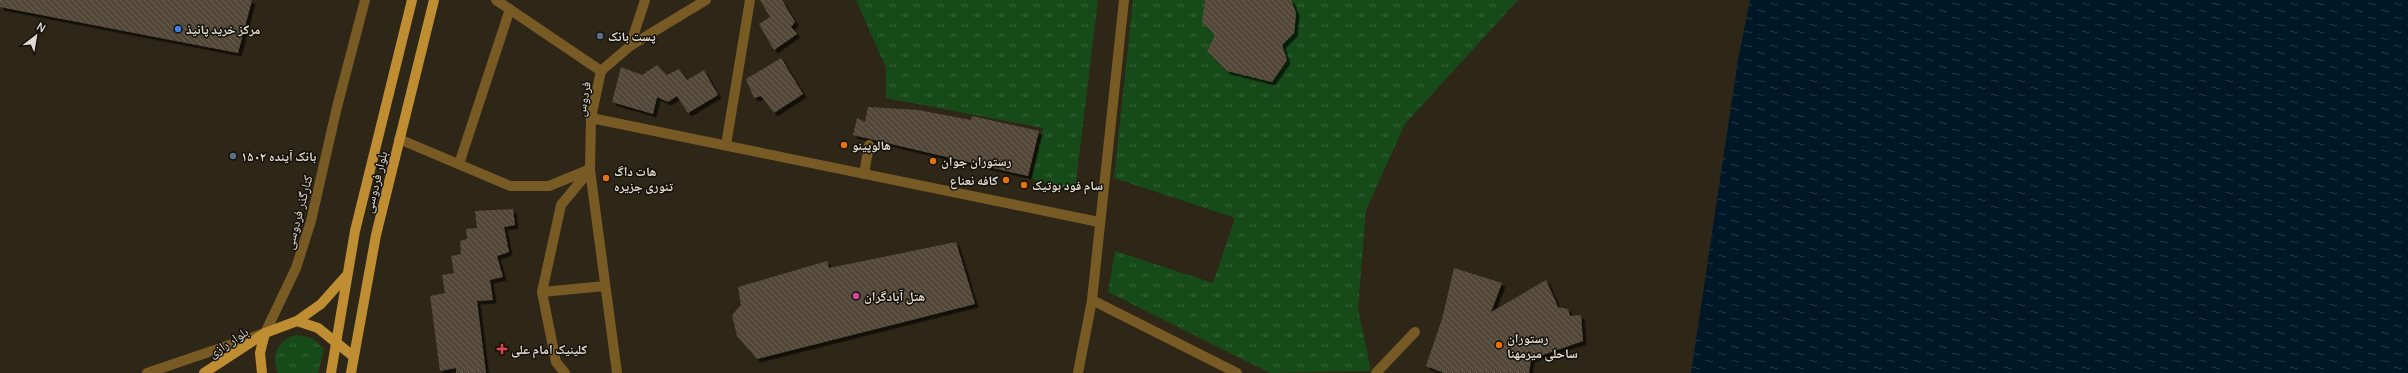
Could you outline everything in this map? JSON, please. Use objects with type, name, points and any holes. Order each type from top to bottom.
[{"type":"main road","name":"بلوار فردوسی","points":[[331,373],[335,341],[356,224],[412,0]]},
{"type":"main road","name":"بلوار فردوسی","points":[[350,373],[376,235],[434,0]]},
{"type":"main road","name":"بلوار رازی","points":[[204,373],[266,333],[297,321],[321,304],[346,276]]},
{"type":"main road","points":[[297,321],[318,328],[353,356]]},
{"type":"main road","points":[[262,373],[260,353],[266,333]]},
{"type":"street","name":"کنارگذر فردوسی","points":[[266,333],[296,268],[311,222],[336,107],[366,0]]},
{"type":"street","points":[[496,0],[601,71]]},
{"type":"street","points":[[630,46],[645,0]]},
{"type":"street","name":"فردوس","points":[[617,373],[590,170],[591,118],[601,71],[630,46],[706,0]]},
{"type":"street","points":[[726,145],[750,0]]},
{"type":"street","points":[[1078,373],[1092,300],[1099,222],[1124,0]]},
{"type":"street","points":[[459,164],[510,9]]},
{"type":"street","points":[[591,118],[1099,222]]},
{"type":"street","points":[[399,140],[510,186],[549,186],[590,170]]},
{"type":"street","points":[[864,174],[869,145]]},
{"type":"street","points":[[564,373],[556,362],[542,292],[561,205],[590,170]]},
{"type":"street","points":[[542,292],[606,286]]},
{"type":"street","points":[[1092,300],[1237,373]]},
{"type":"street","points":[[1376,373],[1414,332]]},
{"type":"street","points":[[147,373],[266,333]]},
{"type":"green space","points":[[856,0],[1098,0],[1075,190],[1031,179],[1043,128],[886,98],[886,68]]},
{"type":"green space","points":[[1133,0],[1518,0],[1405,124],[1366,210],[1358,308],[1371,371],[1270,373],[1108,292],[1115,251],[1213,283],[1235,218],[1114,178]]},
{"type":"green space","points":[[296,335],[312,338],[324,349],[318,373],[278,373],[275,360],[277,349],[284,341]]},
{"type":"water","points":[[1750,0],[2408,0],[2408,373],[1691,373],[1738,60]]},
{"type":"building","name":"مرکز خرید پانیذ","points":[[0,0],[252,0],[238,53],[0,7]]},
{"type":"building","points":[[760,0],[782,0],[795,22],[791,27],[797,34],[774,50],[759,24],[770,17]]},
{"type":"building","points":[[1205,0],[1291,0],[1296,13],[1294,33],[1282,45],[1287,60],[1272,82],[1227,71],[1207,51],[1215,35],[1202,22]]},
{"type":"building","points":[[781,58],[803,94],[774,113],[761,96],[754,98],[746,79]]},
{"type":"building","points":[[657,65],[667,75],[679,69],[687,80],[704,70],[718,95],[688,113],[677,96],[668,102],[657,97],[653,114],[612,102],[621,67],[642,75]]},
{"type":"building","points":[[868,107],[918,110],[971,120],[972,116],[1039,131],[1028,176],[853,135],[857,118],[865,122]]},
{"type":"building","points":[[513,209],[515,225],[504,227],[509,252],[497,256],[503,277],[490,280],[493,300],[477,301],[486,373],[456,373],[456,368],[440,371],[430,296],[445,293],[442,275],[454,273],[451,256],[461,254],[460,241],[467,239],[466,229],[477,228],[475,211]]},
{"type":"building","name":"هتل آبادگران","points":[[956,242],[975,304],[757,359],[737,336],[732,315],[741,305],[738,287],[827,261],[829,268]]},
{"type":"building","points":[[1454,268],[1502,283],[1491,312],[1546,280],[1558,307],[1568,309],[1570,316],[1581,315],[1583,341],[1531,359],[1529,373],[1444,373],[1426,366],[1442,319]]},
{"type":"place","name":"مرکز خرید پانیذ","points":[[178,29]]},
{"type":"place","name":"پست بانک","points":[[600,36]]},
{"type":"place","name":"هالوپینو","points":[[844,145]]},
{"type":"place","name":"بانک آینده ۱۵۰۲","points":[[233,156]]},
{"type":"place","name":"رستوران جوان","points":[[933,161]]},
{"type":"place","name":"هات داگ تنورى جزيره","points":[[606,178]]},
{"type":"place","name":"كافه نعناع","points":[[1006,180]]},
{"type":"place","name":"سام فود بوتیک","points":[[1024,185]]},
{"type":"place","name":"هتل آبادگران","points":[[856,296]]},
{"type":"place","name":"رستوران ساحلی میرمهنا","points":[[1499,345]]},
{"type":"place","name":"کلینیک امام علی","points":[[502,349]]}]
